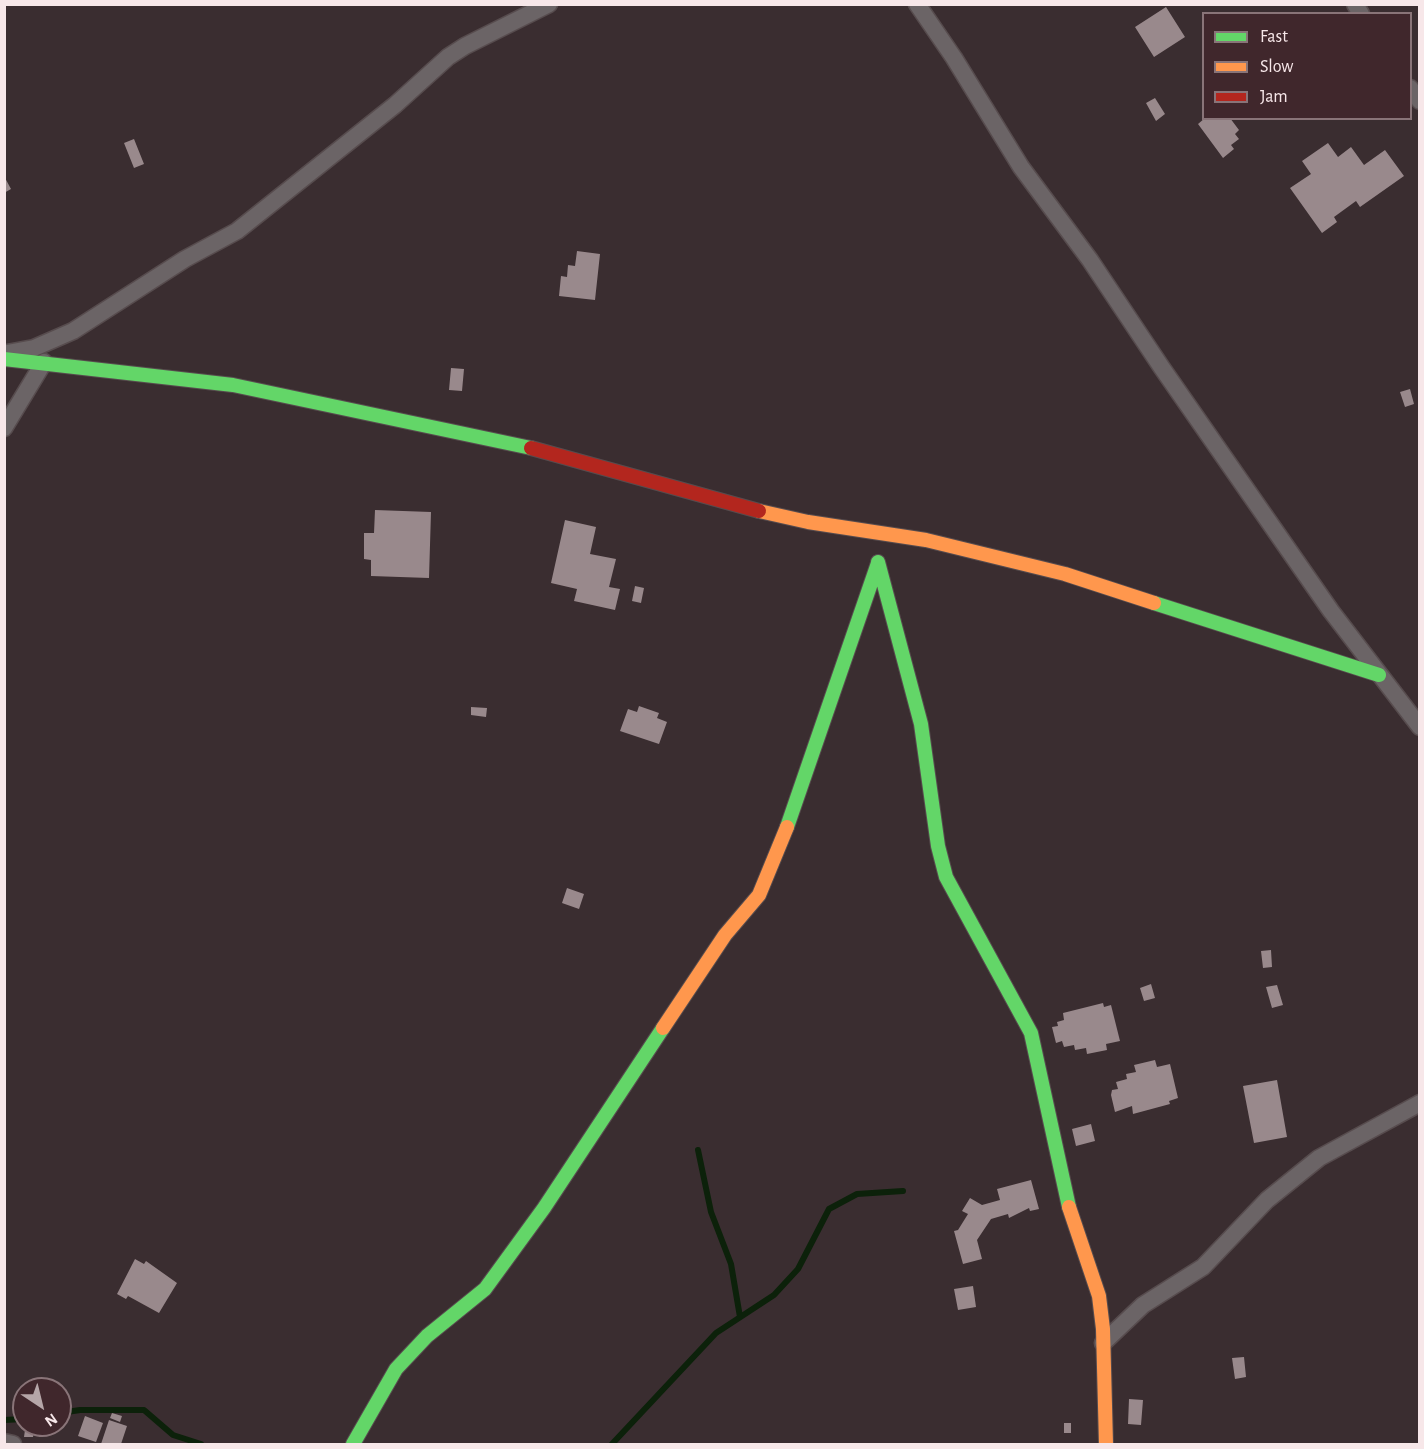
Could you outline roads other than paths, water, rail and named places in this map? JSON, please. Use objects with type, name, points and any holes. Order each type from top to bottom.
[{"type":"street","points":[[4,354],[34,348],[73,332],[185,259],[237,231],[377,119],[448,57],[465,46],[549,4]]},
{"type":"street","points":[[917,4],[954,58],[1021,166],[1090,260],[1162,368],[1378,675],[1419,726]]},
{"type":"street","points":[[4,359],[233,385],[502,440],[715,501],[808,522],[874,547],[926,540],[1074,577],[1378,675]]},
{"type":"street","points":[[4,428],[44,362]]},
{"type":"street","points":[[874,547],[921,724],[938,846],[946,877],[1018,1005],[1030,1033],[1044,1087],[1064,1192],[1100,1296],[1106,1444]]},
{"type":"street","points":[[353,1444],[396,1369],[427,1336],[485,1289],[544,1208],[719,944],[759,895],[778,852],[874,547]]},
{"type":"street","points":[[1103,1343],[1143,1305],[1203,1267],[1267,1200],[1319,1158],[1419,1104]]},
{"type":"street","points":[[4,1442],[13,1444]]},
{"type":"waterway","points":[[698,1150],[711,1212],[731,1264],[740,1317]]},
{"type":"waterway","points":[[612,1444],[716,1333],[774,1295],[798,1269],[829,1209],[857,1194],[903,1191]]},
{"type":"waterway","points":[[72,1411],[144,1410],[173,1435],[201,1444]]},
{"type":"waterway","points":[[4,1420],[12,1420]]}]
